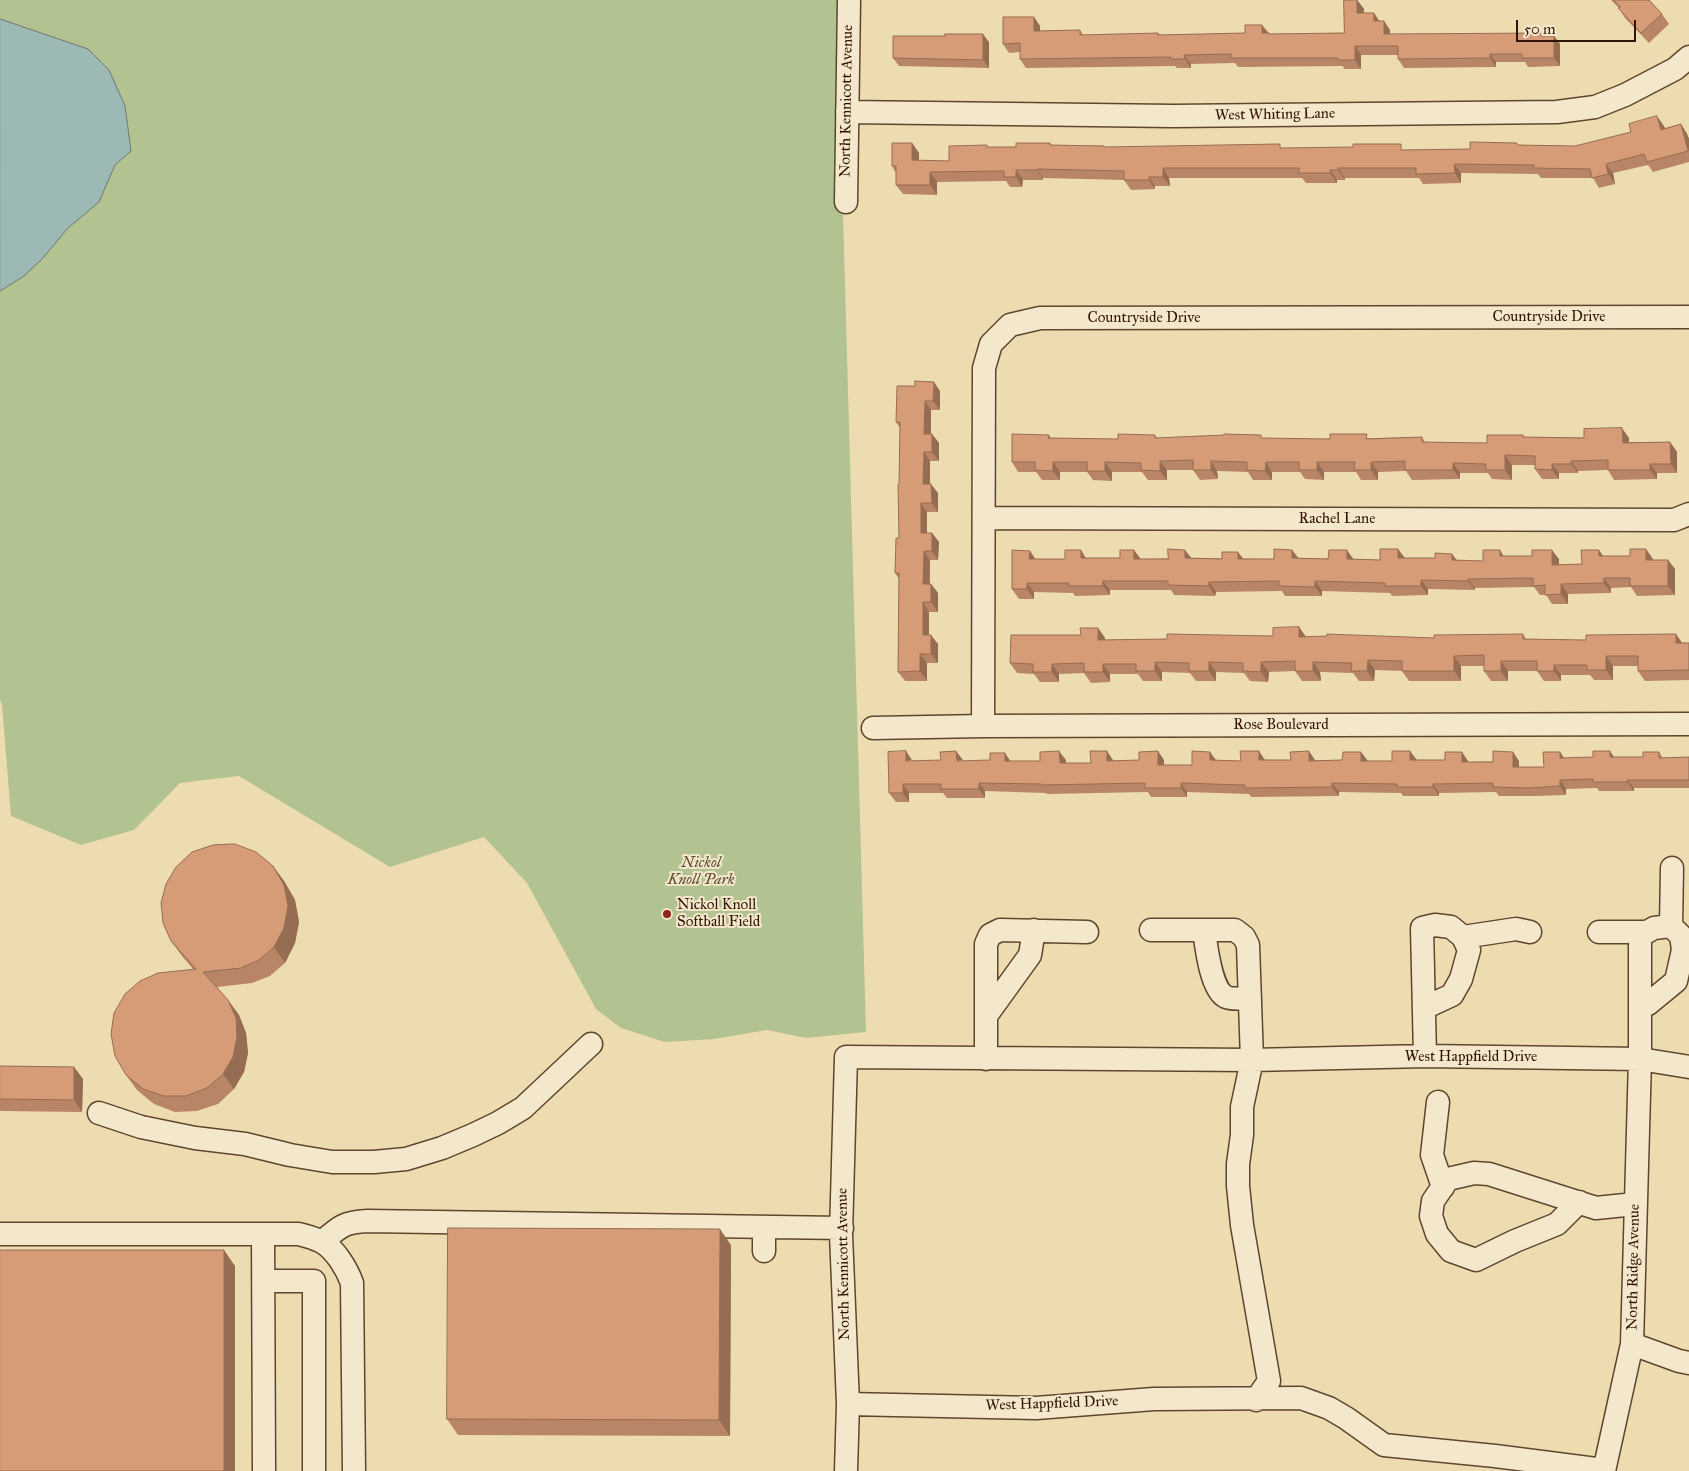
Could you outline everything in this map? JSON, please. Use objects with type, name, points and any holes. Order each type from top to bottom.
[{"type":"street","name":"North Kennicott Avenue","points":[[846,202],[849,0]]},
{"type":"street","name":"West Whiting Lane","points":[[847,112],[1173,116],[1557,112],[1595,107],[1625,95],[1675,69],[1689,57]]},
{"type":"street","name":"Countryside Drive","points":[[983,726],[984,368],[991,344],[1010,325],[1040,318],[1689,316]]},
{"type":"street","name":"Rachel Lane","points":[[984,518],[1674,520],[1689,514]]},
{"type":"street","name":"Rose Boulevard","points":[[873,728],[1689,724]]},
{"type":"street","points":[[1640,1007],[1648,1004],[1676,981],[1681,964],[1683,950],[1681,936],[1671,926],[1672,868]]},
{"type":"street","points":[[1424,1008],[1452,995],[1461,979],[1469,950],[1463,937],[1451,927],[1435,925],[1422,928],[1425,1056]]},
{"type":"street","points":[[1599,932],[1646,932],[1654,928],[1671,926]]},
{"type":"street","points":[[1463,937],[1516,929],[1530,932]]},
{"type":"street","points":[[986,1059],[986,944],[990,935],[1000,930],[1087,932]]},
{"type":"street","points":[[986,1016],[1030,955],[1034,930]]},
{"type":"street","points":[[1151,930],[1235,930],[1244,937],[1248,945],[1252,1060],[1242,1107],[1238,1186],[1242,1225],[1269,1381],[1256,1400]]},
{"type":"street","points":[[1204,930],[1214,979],[1219,989],[1225,996],[1250,998]]},
{"type":"street","name":"North Ridge Avenue","points":[[1604,1471],[1632,1344],[1640,1059],[1640,936],[1646,932]]},
{"type":"street","points":[[99,1113],[141,1127],[186,1137],[244,1144],[290,1155],[332,1162],[374,1162],[406,1159],[442,1148],[473,1135],[523,1108],[591,1044]]},
{"type":"street","name":"West Happfield Drive","points":[[846,1058],[1252,1060],[1425,1056],[1640,1059],[1689,1067]]},
{"type":"street","name":"North Kennicott Avenue","points":[[846,1058],[842,1228],[848,1404],[846,1471]]},
{"type":"street","points":[[1438,1102],[1432,1155],[1442,1187]]},
{"type":"street","points":[[1579,1202],[1557,1224],[1515,1241],[1476,1260],[1451,1250],[1437,1234],[1431,1216],[1433,1200],[1448,1179],[1474,1173],[1489,1174],[1579,1202],[1596,1208],[1635,1204]]},
{"type":"street","points":[[322,1242],[338,1227],[353,1222],[367,1221],[842,1228]]},
{"type":"street","points":[[764,1227],[764,1251]]},
{"type":"street","points":[[0,1234],[299,1234],[322,1242],[338,1257],[352,1283],[354,1471]]},
{"type":"street","points":[[263,1234],[264,1471]]},
{"type":"street","points":[[264,1281],[314,1281],[314,1471]]},
{"type":"street","points":[[1632,1344],[1689,1363]]},
{"type":"street","name":"West Happfield Drive","points":[[848,1404],[1036,1408],[1154,1400],[1301,1398],[1328,1408],[1346,1418],[1384,1446],[1496,1456],[1604,1471]]},
{"type":"green space","name":"Nickol Knoll Park","points":[[0,0],[841,0],[843,212],[866,1032],[806,1038],[767,1030],[714,1039],[665,1042],[621,1028],[596,1009],[527,883],[484,837],[390,867],[239,776],[180,783],[134,830],[81,845],[11,816],[2,705],[0,700]]},
{"type":"water","points":[[0,19],[88,49],[109,70],[125,106],[131,151],[115,165],[99,202],[68,228],[42,259],[24,276],[0,291]]},
{"type":"building","points":[[1344,0],[1357,0],[1357,13],[1374,13],[1374,21],[1384,21],[1384,34],[1541,33],[1541,36],[1554,36],[1554,58],[1522,58],[1522,54],[1490,54],[1490,58],[1398,59],[1398,46],[1355,46],[1355,60],[1338,60],[1338,58],[1231,58],[1231,54],[1184,55],[1185,59],[1171,59],[1171,57],[1020,59],[1020,43],[1003,44],[1003,17],[1034,17],[1034,31],[1080,30],[1080,35],[1245,33],[1245,25],[1262,25],[1262,33],[1269,34],[1344,33]]},
{"type":"building","points":[[1614,0],[1649,0],[1662,14],[1641,33],[1618,8],[1620,7]]},
{"type":"building","points":[[945,34],[983,34],[983,60],[893,58],[893,36],[945,36]]},
{"type":"building","points":[[1657,116],[1661,130],[1681,124],[1688,151],[1647,162],[1644,154],[1606,164],[1608,174],[1592,178],[1590,169],[1534,168],[1534,165],[1454,164],[1455,173],[1416,174],[1416,168],[1338,168],[1338,170],[1330,170],[1330,173],[1299,173],[1299,168],[1163,168],[1163,177],[1149,177],[1149,180],[1124,180],[1124,171],[1016,170],[1016,177],[1004,177],[1004,171],[930,172],[930,185],[896,185],[896,166],[892,166],[892,143],[912,143],[912,160],[949,161],[949,146],[987,145],[987,147],[1016,147],[1016,143],[1050,143],[1050,145],[1104,147],[1280,144],[1280,148],[1353,147],[1353,144],[1401,144],[1401,150],[1470,149],[1470,142],[1575,146],[1631,132],[1629,124]]},
{"type":"building","points":[[915,381],[934,382],[933,401],[925,401],[924,434],[932,434],[932,452],[924,452],[923,484],[931,484],[932,503],[921,503],[921,533],[932,533],[932,551],[924,551],[923,584],[931,584],[931,602],[923,602],[923,635],[931,635],[931,654],[920,654],[920,671],[898,672],[899,573],[895,573],[896,538],[899,538],[900,422],[896,422],[897,386],[915,386]]},
{"type":"building","points":[[1622,428],[1623,443],[1670,442],[1671,464],[1650,464],[1650,470],[1608,470],[1608,460],[1571,461],[1571,464],[1552,464],[1552,470],[1535,469],[1535,456],[1505,455],[1505,470],[1486,470],[1486,464],[1453,463],[1453,470],[1405,470],[1405,461],[1371,462],[1371,470],[1354,470],[1355,462],[1317,462],[1317,470],[1299,470],[1299,462],[1266,462],[1265,471],[1247,470],[1247,462],[1211,461],[1211,470],[1193,470],[1193,460],[1160,461],[1160,471],[1141,470],[1141,463],[1105,462],[1105,471],[1087,471],[1087,462],[1053,462],[1053,471],[1035,470],[1035,462],[1012,462],[1012,434],[1049,435],[1048,438],[1118,439],[1118,434],[1155,435],[1155,438],[1224,434],[1261,435],[1261,438],[1330,439],[1330,434],[1367,434],[1366,439],[1422,437],[1422,442],[1487,443],[1487,435],[1584,438],[1584,429]]},
{"type":"building","points":[[1168,549],[1185,550],[1185,558],[1222,559],[1222,552],[1238,552],[1238,559],[1274,559],[1274,549],[1292,550],[1292,558],[1328,559],[1329,550],[1347,550],[1347,559],[1380,560],[1380,549],[1398,549],[1398,558],[1435,558],[1435,553],[1452,554],[1452,560],[1483,561],[1483,550],[1500,550],[1500,556],[1532,556],[1532,550],[1552,550],[1552,565],[1582,564],[1581,550],[1599,550],[1599,556],[1630,556],[1630,549],[1646,549],[1646,560],[1668,560],[1668,586],[1630,586],[1630,578],[1604,578],[1604,583],[1561,584],[1561,594],[1545,595],[1545,585],[1533,586],[1533,578],[1468,579],[1468,581],[1421,580],[1421,586],[1385,586],[1385,583],[1315,581],[1315,587],[1279,586],[1279,581],[1209,582],[1209,586],[1168,585],[1168,581],[1103,581],[1103,586],[1069,586],[1069,583],[1027,583],[1027,589],[1012,589],[1012,550],[1030,551],[1029,559],[1065,559],[1065,550],[1081,550],[1081,558],[1120,558],[1120,550],[1134,550],[1134,559],[1168,559]]},
{"type":"building","points":[[1299,627],[1299,637],[1327,636],[1327,634],[1434,638],[1434,635],[1523,634],[1523,639],[1586,640],[1586,635],[1676,634],[1676,643],[1689,643],[1689,670],[1638,671],[1638,656],[1606,656],[1606,670],[1587,670],[1587,665],[1554,665],[1554,671],[1537,671],[1537,661],[1501,661],[1501,671],[1484,671],[1484,655],[1454,656],[1454,671],[1402,671],[1402,661],[1368,660],[1367,671],[1351,671],[1352,663],[1313,662],[1313,671],[1295,671],[1295,661],[1261,662],[1261,672],[1243,671],[1243,663],[1209,662],[1209,671],[1189,671],[1189,663],[1155,662],[1155,671],[1136,671],[1136,664],[1103,664],[1103,672],[1084,672],[1084,663],[1052,664],[1052,672],[1033,672],[1033,664],[1010,663],[1011,635],[1081,635],[1080,628],[1098,628],[1098,640],[1167,639],[1167,634],[1273,636],[1273,628]]},
{"type":"building","points":[[906,751],[906,761],[941,760],[940,752],[956,751],[957,761],[990,760],[990,753],[1005,753],[1005,761],[1040,761],[1040,752],[1059,751],[1060,763],[1091,763],[1090,751],[1107,751],[1107,761],[1139,760],[1139,752],[1158,751],[1158,765],[1192,765],[1192,751],[1210,752],[1210,760],[1241,761],[1240,751],[1259,751],[1259,760],[1291,760],[1290,752],[1309,751],[1309,761],[1342,760],[1343,752],[1361,752],[1361,761],[1392,761],[1392,751],[1410,751],[1410,760],[1445,760],[1445,752],[1462,752],[1462,762],[1493,762],[1493,751],[1513,752],[1513,767],[1544,767],[1543,752],[1560,752],[1560,758],[1593,757],[1593,751],[1610,751],[1610,757],[1643,757],[1643,752],[1659,752],[1659,758],[1689,757],[1689,780],[1593,782],[1593,779],[1560,780],[1560,786],[1529,788],[1493,787],[1493,783],[1397,787],[1397,784],[1332,783],[1332,787],[1245,788],[1245,785],[1181,783],[1181,788],[1145,788],[1145,783],[1041,785],[979,783],[979,789],[941,789],[941,784],[903,784],[903,793],[889,793],[888,752]]},
{"type":"building","points":[[235,844],[256,852],[273,866],[284,885],[288,906],[284,928],[274,947],[259,960],[241,968],[203,972],[228,1000],[236,1018],[237,1037],[233,1057],[223,1074],[207,1088],[186,1096],[164,1096],[143,1089],[126,1075],[115,1056],[111,1034],[114,1013],[125,994],[140,981],[158,973],[196,969],[171,941],[163,923],[161,903],[166,884],[176,867],[192,852],[213,845]]},
{"type":"building","points":[[0,1066],[74,1067],[74,1100],[0,1099]]},
{"type":"building","points":[[448,1228],[720,1229],[719,1420],[447,1419]]},
{"type":"building","points":[[0,1250],[224,1250],[224,1471],[0,1471]]},
{"type":"place","name":"Nickol Knoll Softball Field","points":[[667,914]]}]
